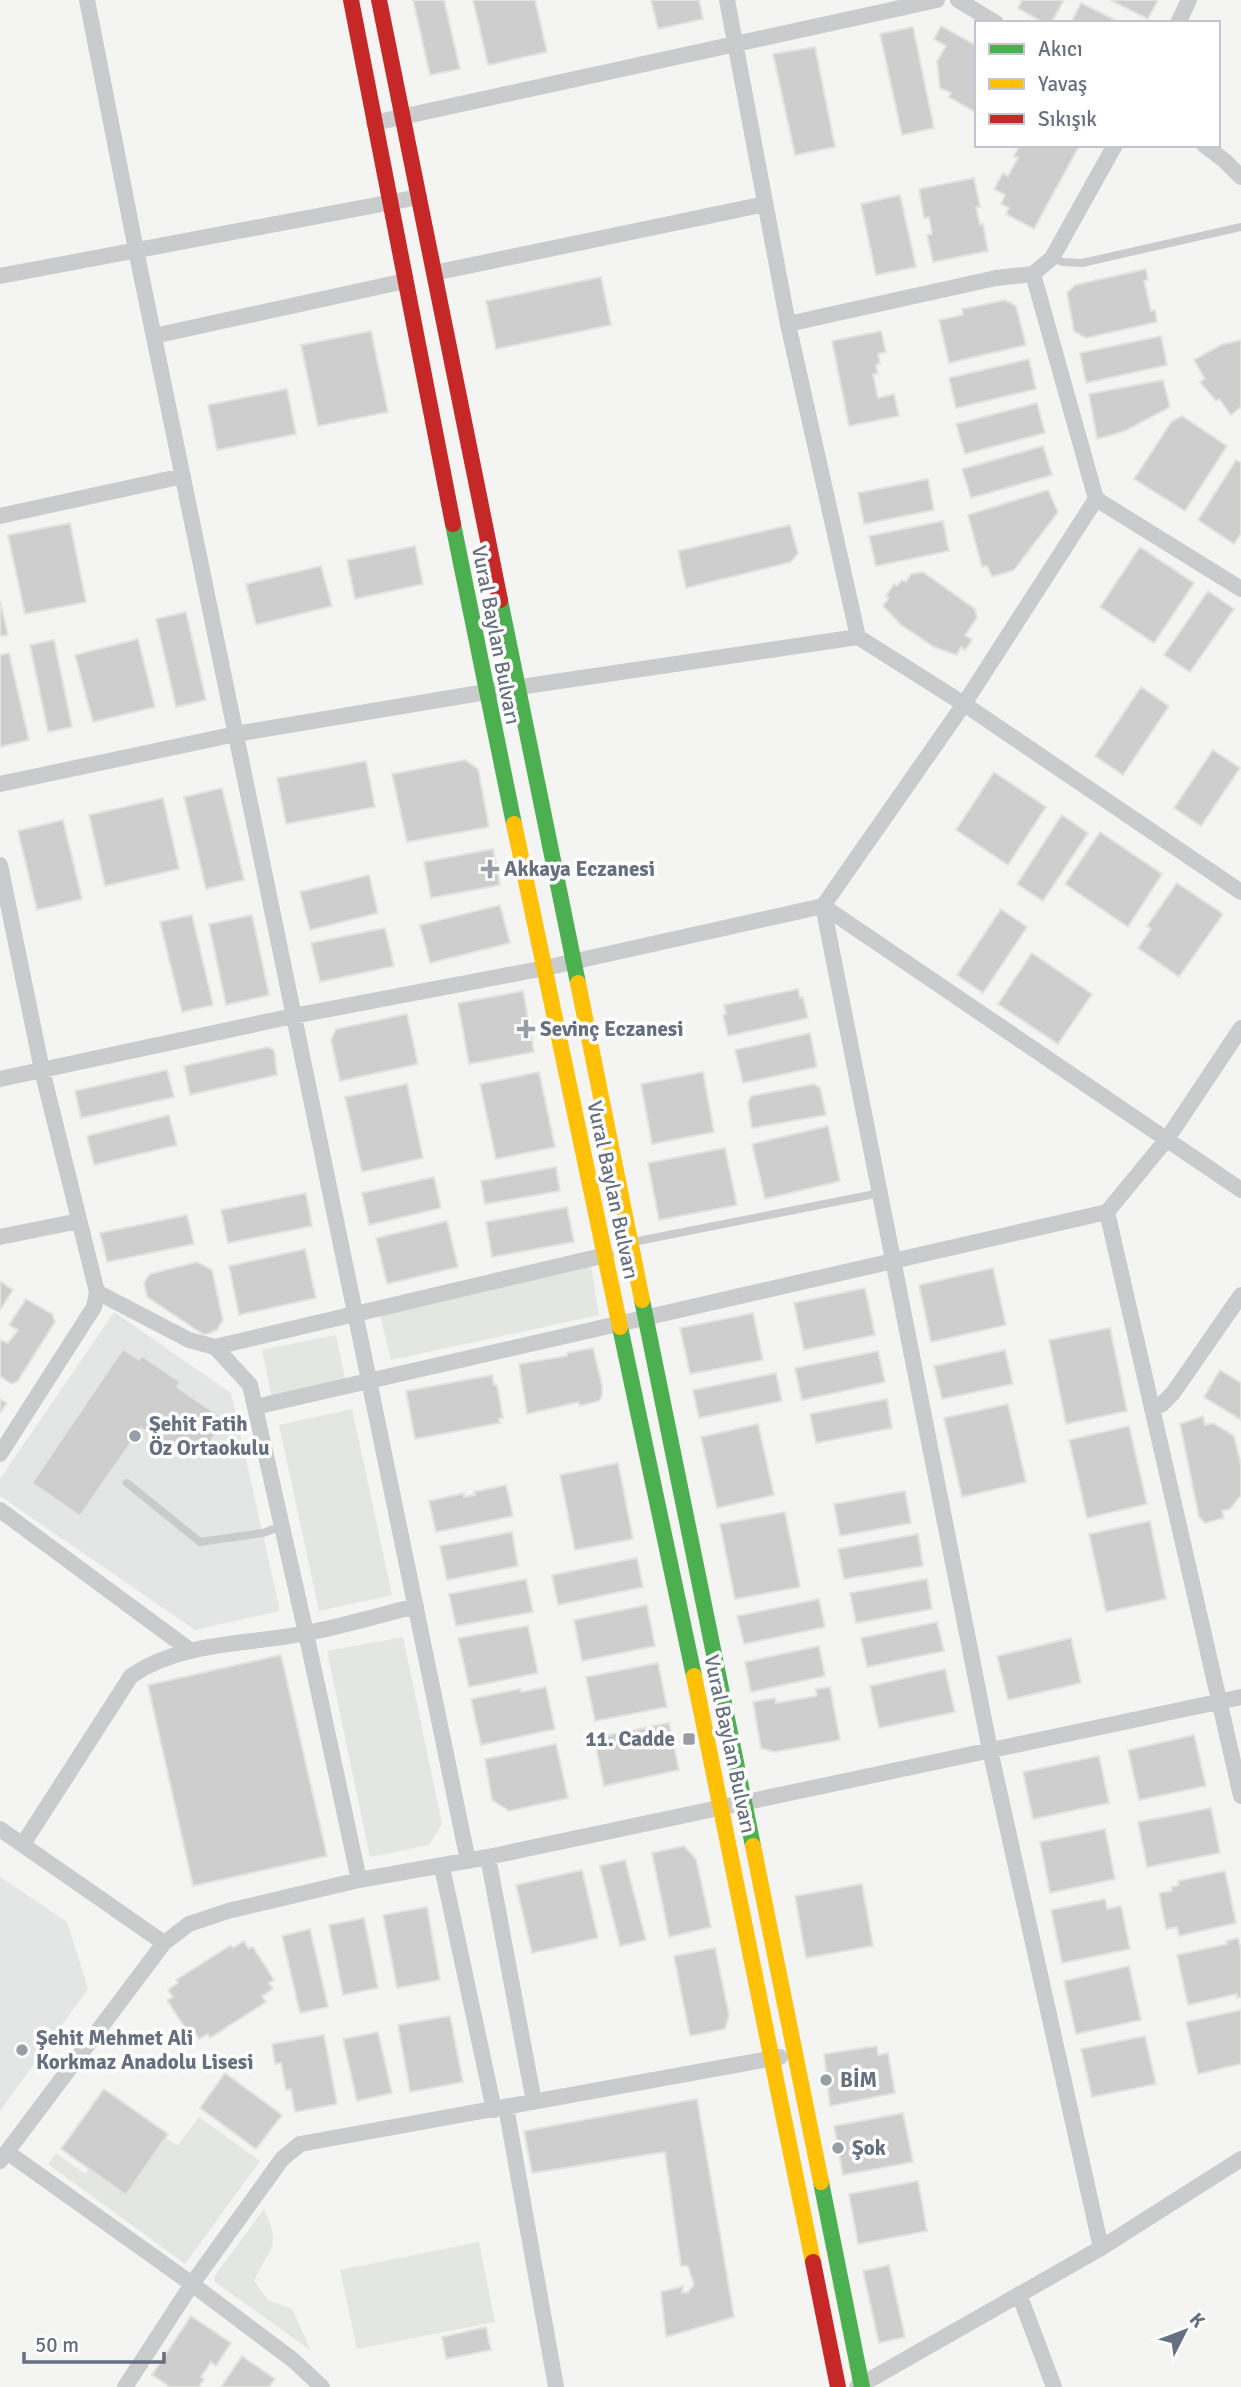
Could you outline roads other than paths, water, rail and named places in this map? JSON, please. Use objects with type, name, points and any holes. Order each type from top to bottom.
[{"type":"main road","name":"Vural Baylan Bulvarı","points":[[351,0],[486,692],[722,1807],[838,2387]]},
{"type":"main road","name":"Vural Baylan Bulvarı","points":[[379,0],[860,2386]]},
{"type":"street","points":[[87,0],[136,250],[468,1860]]},
{"type":"street","points":[[727,0],[788,324],[858,637]]},
{"type":"street","points":[[374,123],[937,0]]},
{"type":"street","points":[[958,0],[993,21]]},
{"type":"street","points":[[1179,21],[1189,0]]},
{"type":"street","points":[[788,324],[996,278],[1033,274],[1052,258],[1114,147]]},
{"type":"street","points":[[1207,147],[1241,177]]},
{"type":"street","points":[[0,276],[418,197]]},
{"type":"street","points":[[434,273],[765,204]]},
{"type":"street","points":[[1033,274],[1096,499],[1241,589]]},
{"type":"street","points":[[154,336],[405,281]]},
{"type":"street","points":[[0,516],[183,476]]},
{"type":"street","points":[[0,1079],[293,1016],[574,962],[823,906],[964,704],[1096,499]]},
{"type":"street","points":[[0,784],[236,734],[518,687],[858,637],[964,704],[1241,892]]},
{"type":"street","points":[[0,865],[42,1070],[97,1292],[94,1307],[0,1454]]},
{"type":"street","points":[[823,906],[1241,1190]]},
{"type":"street","points":[[823,906],[990,1750],[1101,2248]]},
{"type":"street","points":[[255,1407],[1107,1212],[1167,1139],[1241,1028]]},
{"type":"street","points":[[1107,1212],[1241,1796]]},
{"type":"street","points":[[0,1237],[79,1221]]},
{"type":"street","points":[[97,1292],[189,1340],[215,1347],[606,1255]]},
{"type":"street","points":[[1152,1409],[1173,1393],[1241,1295]]},
{"type":"street","points":[[215,1347],[250,1385],[359,1880]]},
{"type":"street","points":[[0,1510],[191,1651]]},
{"type":"street","points":[[23,1844],[131,1676],[151,1662],[191,1651],[306,1633],[416,1606]]},
{"type":"street","points":[[322,2387],[293,2360],[192,2284],[3,2157],[164,1943],[189,1924],[228,1911],[359,1880],[442,1867],[1241,1697]]},
{"type":"street","points":[[0,1829],[164,1943]]},
{"type":"street","points":[[488,1857],[534,2102]]},
{"type":"street","points":[[442,1867],[500,2108],[556,2387]]},
{"type":"street","points":[[125,2387],[192,2284],[282,2159],[300,2144],[795,2055]]},
{"type":"street","points":[[860,2386],[1101,2248],[1241,2159]]},
{"type":"street","points":[[1019,2294],[1054,2387]]},
{"type":"lane","points":[[1052,258],[1063,262],[1082,263],[1241,227]]},
{"type":"lane","points":[[631,1243],[880,1193]]},
{"type":"lane","points":[[127,1483],[200,1542],[263,1533],[282,1526]]},
{"type":"place","name":"Akkaya Eczanesi","points":[[490,869]]},
{"type":"place","name":"Sevinç Eczanesi","points":[[526,1029]]},
{"type":"place","name":"Şehit Fatih Öz Ortaokulu","points":[[135,1436]]},
{"type":"place","name":"11. Cadde","points":[[689,1739]]},
{"type":"place","name":"Şehit Mehmet Ali Korkmaz Anadolu Lisesi","points":[[22,2050]]},
{"type":"place","name":"BİM","points":[[826,2080]]},
{"type":"place","name":"Şok","points":[[838,2148]]}]
